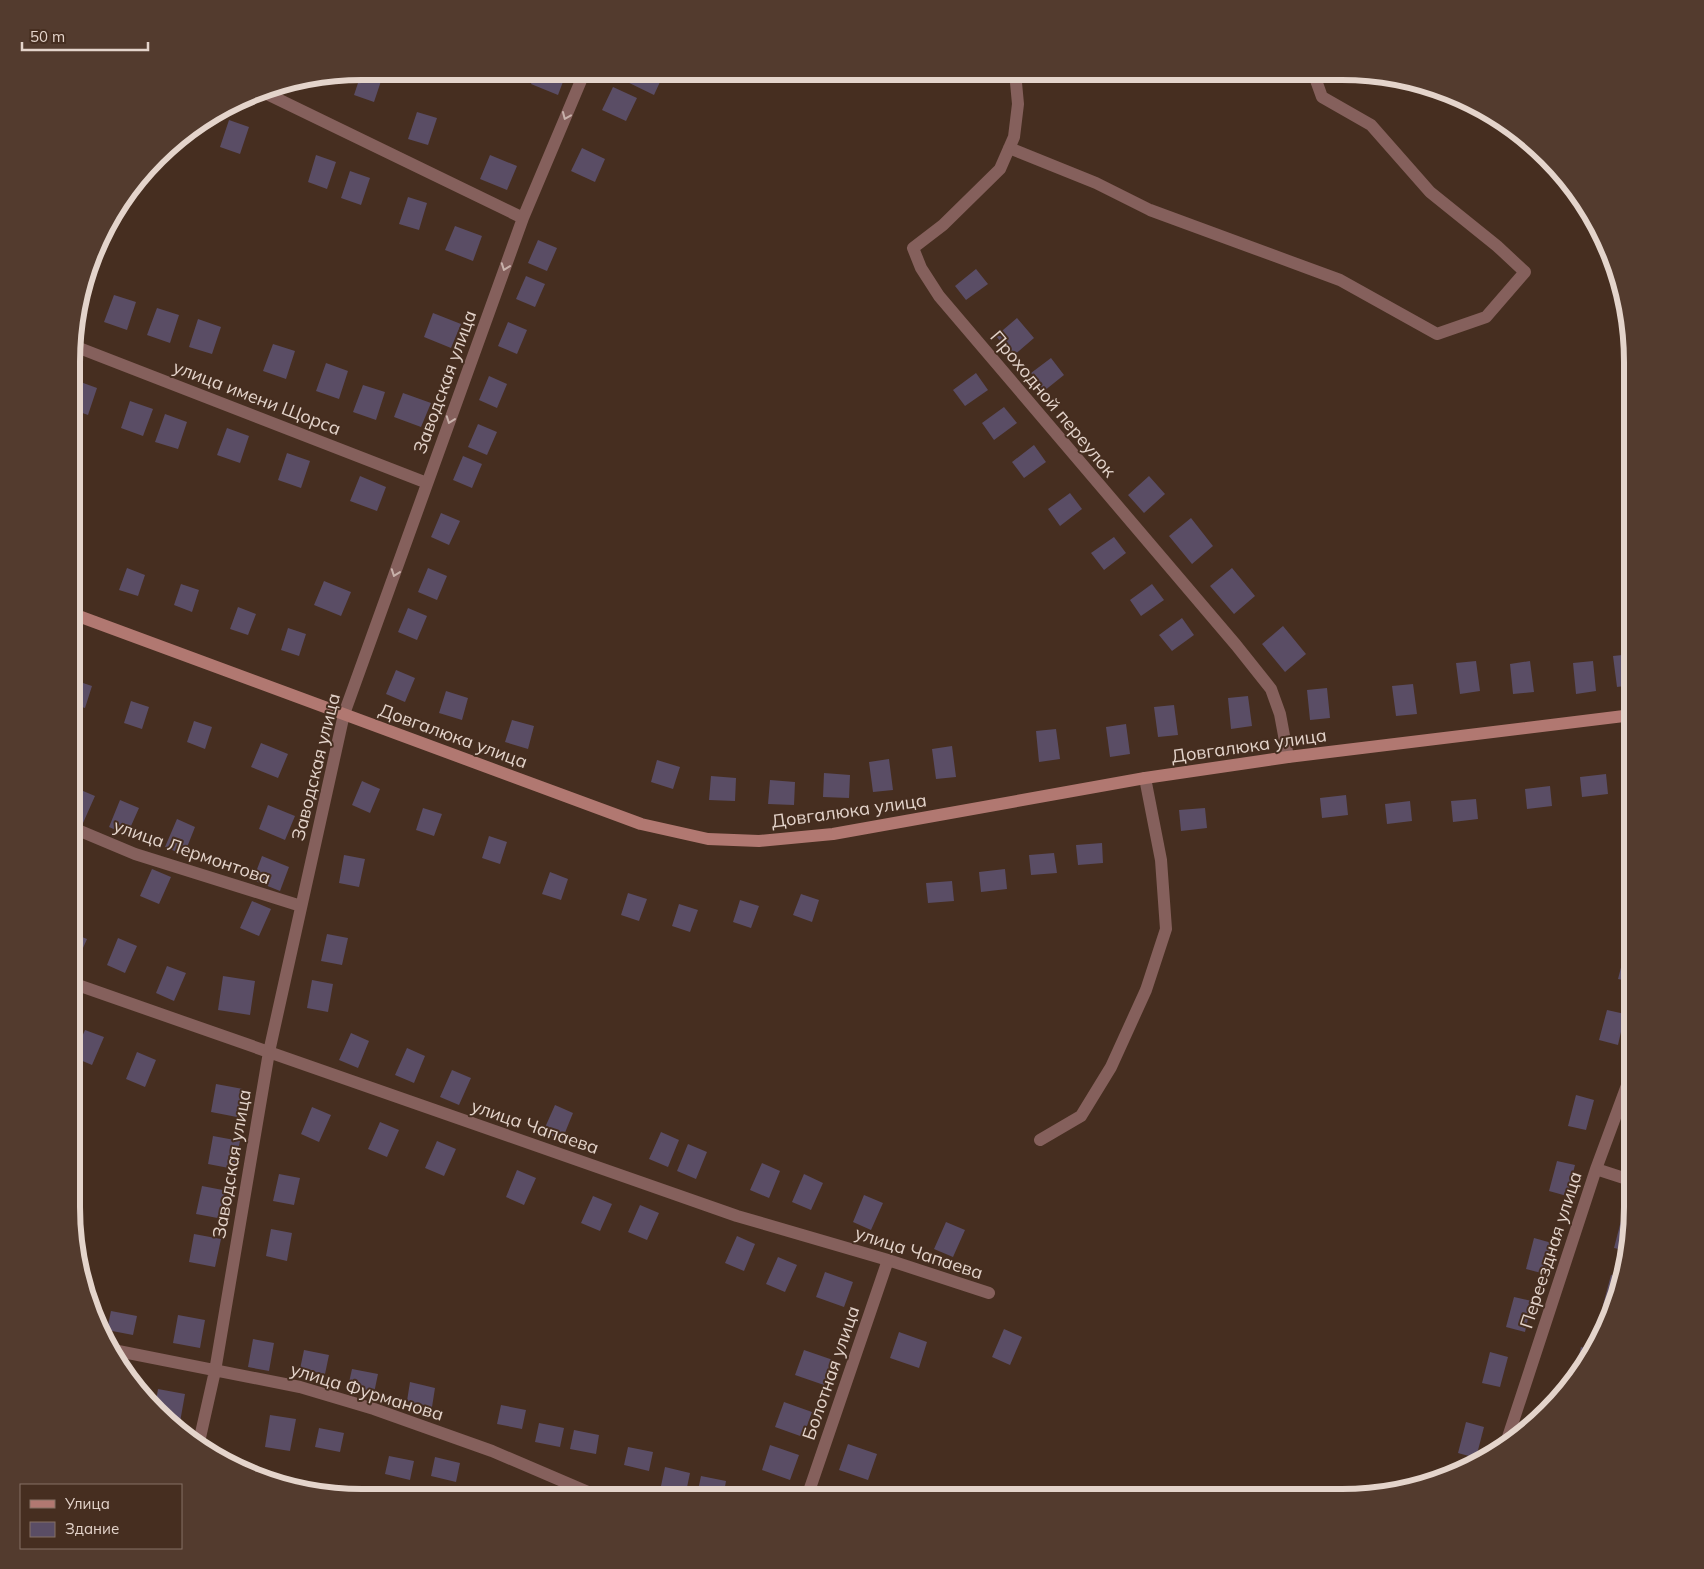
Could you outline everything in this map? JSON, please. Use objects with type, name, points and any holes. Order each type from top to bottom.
[{"type":"street","name":"Заводская улица","points":[[200,1438],[215,1371],[269,1052],[344,714],[523,218],[581,80]]},
{"type":"street","name":"Проходной переулок","points":[[1016,80],[1018,104],[1014,137],[1000,169],[944,225],[913,248],[921,268],[939,296],[1230,638],[1271,689],[1280,714],[1288,757]]},
{"type":"street","points":[[1009,148],[1096,183],[1150,210],[1340,280],[1437,334],[1486,317],[1525,272],[1497,246],[1430,192],[1371,125],[1322,97],[1316,80]]},
{"type":"street","points":[[270,95],[523,218]]},
{"type":"street","name":"улица имени Щорса","points":[[81,349],[427,483]]},
{"type":"street","name":"Довгалюка улица","points":[[80,617],[641,824],[708,839],[759,841],[833,834],[1145,778],[1288,757],[1624,716]]},
{"type":"street","points":[[1040,1140],[1081,1116],[1111,1067],[1146,990],[1166,929],[1161,860],[1145,778]]},
{"type":"street","name":"улица Лермонтова","points":[[80,831],[135,854],[301,906]]},
{"type":"street","name":"улица Чапаева","points":[[80,986],[736,1216],[888,1260],[989,1293]]},
{"type":"street","name":"Переездная улица","points":[[1509,1435],[1596,1169],[1624,1093]]},
{"type":"street","points":[[1596,1169],[1624,1178]]},
{"type":"street","name":"Болотная улица","points":[[810,1489],[888,1260]]},
{"type":"street","name":"улица Фурманова","points":[[120,1351],[300,1388],[374,1409],[492,1451],[581,1489]]},
{"type":"building","points":[[359,80],[381,80],[374,102],[354,95]]},
{"type":"building","points":[[533,80],[564,80],[558,95],[531,84]]},
{"type":"building","points":[[623,80],[661,80],[654,95]]},
{"type":"building","points":[[613,87],[637,98],[626,121],[602,110]]},
{"type":"building","points":[[417,112],[437,118],[428,145],[408,139]]},
{"type":"building","points":[[229,120],[249,127],[240,154],[220,147]]},
{"type":"building","points":[[582,148],[605,159],[595,182],[571,171]]},
{"type":"building","points":[[316,155],[336,162],[327,189],[308,182]]},
{"type":"building","points":[[490,155],[517,166],[507,190],[480,179]]},
{"type":"building","points":[[350,171],[370,178],[361,205],[341,198]]},
{"type":"building","points":[[408,197],[427,203],[419,230],[399,224]]},
{"type":"building","points":[[455,226],[482,236],[473,261],[445,250]]},
{"type":"building","points":[[538,240],[557,248],[547,271],[528,263]]},
{"type":"building","points":[[976,269],[988,284],[966,300],[955,286]]},
{"type":"building","points":[[526,276],[545,284],[535,307],[516,299]]},
{"type":"building","points":[[114,295],[136,302],[127,330],[104,322]]},
{"type":"building","points":[[157,308],[179,315],[170,343],[147,335]]},
{"type":"building","points":[[433,313],[461,324],[451,348],[424,337]]},
{"type":"building","points":[[1017,318],[1034,338],[1013,356],[996,336]]},
{"type":"building","points":[[198,319],[221,327],[212,354],[189,347]]},
{"type":"building","points":[[508,322],[527,330],[517,354],[498,346]]},
{"type":"building","points":[[273,344],[295,351],[286,379],[263,371]]},
{"type":"building","points":[[1051,358],[1064,375],[1044,391],[1031,373]]},
{"type":"building","points":[[326,363],[348,371],[339,399],[316,391]]},
{"type":"building","points":[[976,373],[988,390],[965,406],[953,390]]},
{"type":"building","points":[[489,376],[507,384],[497,408],[479,400]]},
{"type":"building","points":[[80,382],[97,388],[88,415],[80,412]]},
{"type":"building","points":[[363,385],[385,392],[376,420],[353,412]]},
{"type":"building","points":[[403,393],[431,403],[421,427],[394,417]]},
{"type":"building","points":[[130,401],[153,409],[143,436],[121,428]]},
{"type":"building","points":[[1004,407],[1017,423],[994,440],[982,423]]},
{"type":"building","points":[[165,414],[187,422],[178,449],[155,442]]},
{"type":"building","points":[[478,424],[497,432],[487,455],[468,447]]},
{"type":"building","points":[[227,428],[249,436],[240,463],[217,455]]},
{"type":"building","points":[[1034,445],[1046,462],[1024,478],[1012,462]]},
{"type":"building","points":[[287,453],[310,461],[301,488],[278,480]]},
{"type":"building","points":[[463,456],[482,464],[472,488],[453,480]]},
{"type":"building","points":[[360,476],[386,487],[377,511],[350,501]]},
{"type":"building","points":[[1149,476],[1165,494],[1144,513],[1128,495]]},
{"type":"building","points":[[1070,493],[1082,509],[1060,526],[1048,509]]},
{"type":"building","points":[[441,513],[460,521],[449,545],[431,537]]},
{"type":"building","points":[[1191,518],[1213,546],[1192,564],[1169,536]]},
{"type":"building","points":[[1114,537],[1126,553],[1104,570],[1091,553]]},
{"type":"building","points":[[127,568],[145,575],[138,596],[119,590]]},
{"type":"building","points":[[428,568],[447,576],[437,600],[418,592]]},
{"type":"building","points":[[1232,568],[1255,596],[1234,614],[1210,586]]},
{"type":"building","points":[[324,581],[351,592],[341,616],[314,605]]},
{"type":"building","points":[[181,584],[199,590],[192,612],[174,605]]},
{"type":"building","points":[[1152,584],[1164,600],[1141,616],[1130,600]]},
{"type":"building","points":[[238,607],[256,614],[248,635],[230,629]]},
{"type":"building","points":[[408,608],[427,616],[417,640],[398,632]]},
{"type":"building","points":[[1182,618],[1194,635],[1172,651],[1159,635]]},
{"type":"building","points":[[1283,626],[1306,654],[1285,672],[1262,644]]},
{"type":"building","points":[[288,628],[306,634],[299,656],[281,650]]},
{"type":"building","points":[[1624,655],[1624,686],[1617,687],[1613,656]]},
{"type":"building","points":[[1476,661],[1480,691],[1460,694],[1456,663]]},
{"type":"building","points":[[1530,661],[1534,692],[1513,694],[1510,664]]},
{"type":"building","points":[[1593,661],[1596,691],[1576,694],[1573,663]]},
{"type":"building","points":[[396,670],[415,678],[405,702],[386,694]]},
{"type":"building","points":[[80,682],[92,686],[85,708],[80,706]]},
{"type":"building","points":[[1413,684],[1417,714],[1396,716],[1392,686]]},
{"type":"building","points":[[1327,688],[1330,718],[1310,720],[1307,690]]},
{"type":"building","points":[[446,691],[468,698],[462,720],[439,713]]},
{"type":"building","points":[[1248,696],[1252,726],[1231,729],[1228,698]]},
{"type":"building","points":[[131,701],[149,707],[142,729],[124,723]]},
{"type":"building","points":[[1174,705],[1178,735],[1158,737],[1154,707]]},
{"type":"building","points":[[512,720],[534,726],[528,749],[505,742]]},
{"type":"building","points":[[194,721],[212,727],[205,749],[187,742]]},
{"type":"building","points":[[1126,724],[1130,754],[1110,757],[1106,727]]},
{"type":"building","points":[[1056,729],[1060,759],[1039,762],[1036,731]]},
{"type":"building","points":[[261,743],[288,754],[278,778],[251,767]]},
{"type":"building","points":[[952,746],[956,777],[936,779],[932,749]]},
{"type":"building","points":[[889,759],[893,790],[873,792],[869,762]]},
{"type":"building","points":[[657,760],[680,767],[673,789],[651,782]]},
{"type":"building","points":[[824,773],[850,775],[849,798],[823,797]]},
{"type":"building","points":[[1606,774],[1608,794],[1582,797],[1580,777]]},
{"type":"building","points":[[711,776],[736,778],[735,801],[709,800]]},
{"type":"building","points":[[770,780],[795,782],[794,805],[768,804]]},
{"type":"building","points":[[362,781],[380,789],[370,813],[352,805]]},
{"type":"building","points":[[1550,786],[1552,806],[1527,809],[1525,789]]},
{"type":"building","points":[[80,790],[95,796],[83,823],[80,822]]},
{"type":"building","points":[[1346,795],[1348,815],[1322,818],[1320,798]]},
{"type":"building","points":[[1476,799],[1478,819],[1453,822],[1451,801]]},
{"type":"building","points":[[120,800],[139,808],[127,835],[109,827]]},
{"type":"building","points":[[1410,801],[1412,821],[1387,824],[1385,804]]},
{"type":"building","points":[[268,805],[295,816],[285,840],[259,829]]},
{"type":"building","points":[[423,808],[442,814],[434,836],[416,830]]},
{"type":"building","points":[[1205,808],[1207,828],[1181,831],[1179,810]]},
{"type":"building","points":[[177,819],[195,827],[184,855],[165,847]]},
{"type":"building","points":[[489,836],[507,842],[500,864],[482,858]]},
{"type":"building","points":[[1102,843],[1103,863],[1078,865],[1076,845]]},
{"type":"building","points":[[1054,853],[1057,873],[1031,875],[1029,855]]},
{"type":"building","points":[[344,855],[365,859],[359,887],[339,883]]},
{"type":"building","points":[[262,856],[289,867],[280,891],[253,880]]},
{"type":"building","points":[[152,869],[171,877],[159,904],[140,896]]},
{"type":"building","points":[[1005,869],[1007,889],[981,892],[979,872]]},
{"type":"building","points":[[550,872],[568,879],[561,900],[542,894]]},
{"type":"building","points":[[952,881],[954,901],[928,903],[926,883]]},
{"type":"building","points":[[628,893],[647,899],[639,921],[621,915]]},
{"type":"building","points":[[801,894],[819,900],[812,922],[793,915]]},
{"type":"building","points":[[740,900],[759,906],[751,928],[733,922]]},
{"type":"building","points":[[252,901],[271,909],[259,936],[240,928]]},
{"type":"building","points":[[679,904],[698,910],[690,932],[672,926]]},
{"type":"building","points":[[327,934],[348,938],[342,965],[321,961]]},
{"type":"building","points":[[80,936],[87,939],[80,955]]},
{"type":"building","points":[[118,938],[137,946],[125,973],[107,965]]},
{"type":"building","points":[[1624,956],[1624,980],[1618,979]]},
{"type":"building","points":[[167,966],[186,973],[174,1001],[156,993]]},
{"type":"building","points":[[223,976],[255,981],[250,1015],[218,1010]]},
{"type":"building","points":[[312,980],[333,984],[328,1012],[307,1008]]},
{"type":"building","points":[[1607,1010],[1624,1014],[1618,1045],[1599,1040]]},
{"type":"building","points":[[85,1030],[104,1037],[92,1065],[80,1060],[80,1041]]},
{"type":"building","points":[[351,1033],[369,1041],[358,1068],[339,1060]]},
{"type":"building","points":[[407,1048],[425,1056],[414,1083],[395,1075]]},
{"type":"building","points":[[137,1052],[156,1060],[145,1087],[126,1079]]},
{"type":"building","points":[[452,1070],[471,1078],[459,1105],[440,1097]]},
{"type":"building","points":[[216,1084],[243,1089],[237,1117],[211,1112]]},
{"type":"building","points":[[1576,1095],[1594,1100],[1586,1130],[1568,1126]]},
{"type":"building","points":[[555,1105],[573,1113],[562,1140],[543,1132]]},
{"type":"building","points":[[312,1107],[331,1115],[319,1142],[301,1134]]},
{"type":"building","points":[[380,1122],[399,1130],[387,1157],[368,1149]]},
{"type":"building","points":[[661,1132],[679,1140],[668,1167],[649,1159]]},
{"type":"building","points":[[213,1136],[240,1141],[234,1169],[208,1164]]},
{"type":"building","points":[[437,1141],[456,1149],[444,1176],[425,1168]]},
{"type":"building","points":[[688,1144],[707,1152],[696,1179],[677,1171]]},
{"type":"building","points":[[1557,1161],[1575,1165],[1567,1196],[1549,1191]]},
{"type":"building","points":[[762,1163],[780,1171],[769,1198],[750,1190]]},
{"type":"building","points":[[517,1170],[536,1178],[524,1205],[506,1197]]},
{"type":"building","points":[[279,1174],[300,1178],[294,1205],[273,1201]]},
{"type":"building","points":[[804,1174],[823,1183],[811,1210],[792,1202]]},
{"type":"building","points":[[202,1186],[228,1191],[223,1219],[196,1214]]},
{"type":"building","points":[[864,1195],[883,1203],[871,1230],[853,1222]]},
{"type":"building","points":[[593,1196],[612,1204],[600,1231],[581,1223]]},
{"type":"building","points":[[640,1205],[659,1213],[647,1240],[628,1232]]},
{"type":"building","points":[[1622,1217],[1623,1217],[1621,1250],[1614,1248]]},
{"type":"building","points":[[946,1222],[965,1230],[953,1257],[934,1249]]},
{"type":"building","points":[[271,1229],[292,1233],[287,1261],[266,1256]]},
{"type":"building","points":[[194,1234],[221,1239],[215,1267],[189,1262]]},
{"type":"building","points":[[737,1236],[755,1244],[744,1271],[725,1263]]},
{"type":"building","points":[[1534,1238],[1552,1243],[1545,1274],[1526,1269]]},
{"type":"building","points":[[778,1257],[797,1265],[785,1292],[766,1284]]},
{"type":"building","points":[[825,1272],[853,1282],[844,1307],[816,1297]]},
{"type":"building","points":[[1611,1275],[1615,1276],[1606,1306],[1603,1305]]},
{"type":"building","points":[[1514,1297],[1532,1301],[1525,1332],[1506,1327]]},
{"type":"building","points":[[111,1311],[137,1316],[133,1335],[108,1330]]},
{"type":"building","points":[[178,1315],[205,1320],[200,1348],[173,1343]]},
{"type":"building","points":[[1004,1329],[1022,1337],[1010,1365],[992,1357]]},
{"type":"building","points":[[899,1332],[927,1342],[919,1368],[890,1358]]},
{"type":"building","points":[[253,1339],[274,1343],[269,1371],[248,1367]]},
{"type":"building","points":[[1581,1347],[1586,1348],[1577,1364]]},
{"type":"building","points":[[304,1350],[329,1355],[325,1374],[300,1369]]},
{"type":"building","points":[[804,1350],[833,1360],[824,1385],[795,1375]]},
{"type":"building","points":[[1490,1352],[1508,1357],[1500,1387],[1482,1383]]},
{"type":"building","points":[[352,1369],[378,1374],[374,1393],[348,1387]]},
{"type":"building","points":[[410,1382],[435,1388],[432,1407],[407,1401]]},
{"type":"building","points":[[158,1389],[185,1394],[180,1422],[176,1419],[156,1399]]},
{"type":"building","points":[[784,1402],[812,1412],[803,1437],[775,1427]]},
{"type":"building","points":[[501,1405],[526,1410],[522,1429],[497,1424]]},
{"type":"building","points":[[270,1415],[296,1419],[290,1451],[265,1447]]},
{"type":"building","points":[[1466,1422],[1484,1427],[1477,1454],[1472,1457],[1458,1453]]},
{"type":"building","points":[[539,1423],[564,1428],[560,1447],[535,1442]]},
{"type":"building","points":[[319,1428],[344,1433],[340,1452],[315,1447]]},
{"type":"building","points":[[574,1430],[599,1435],[596,1454],[570,1449]]},
{"type":"building","points":[[848,1444],[877,1454],[868,1480],[839,1470]]},
{"type":"building","points":[[770,1445],[799,1455],[790,1480],[762,1470]]},
{"type":"building","points":[[628,1447],[653,1452],[649,1471],[624,1465]]},
{"type":"building","points":[[389,1456],[414,1461],[410,1480],[385,1474]]},
{"type":"building","points":[[435,1457],[460,1463],[456,1482],[431,1476]]},
{"type":"building","points":[[665,1467],[690,1473],[687,1489],[674,1489],[661,1486]]},
{"type":"building","points":[[701,1476],[726,1481],[725,1489],[698,1489]]}]
